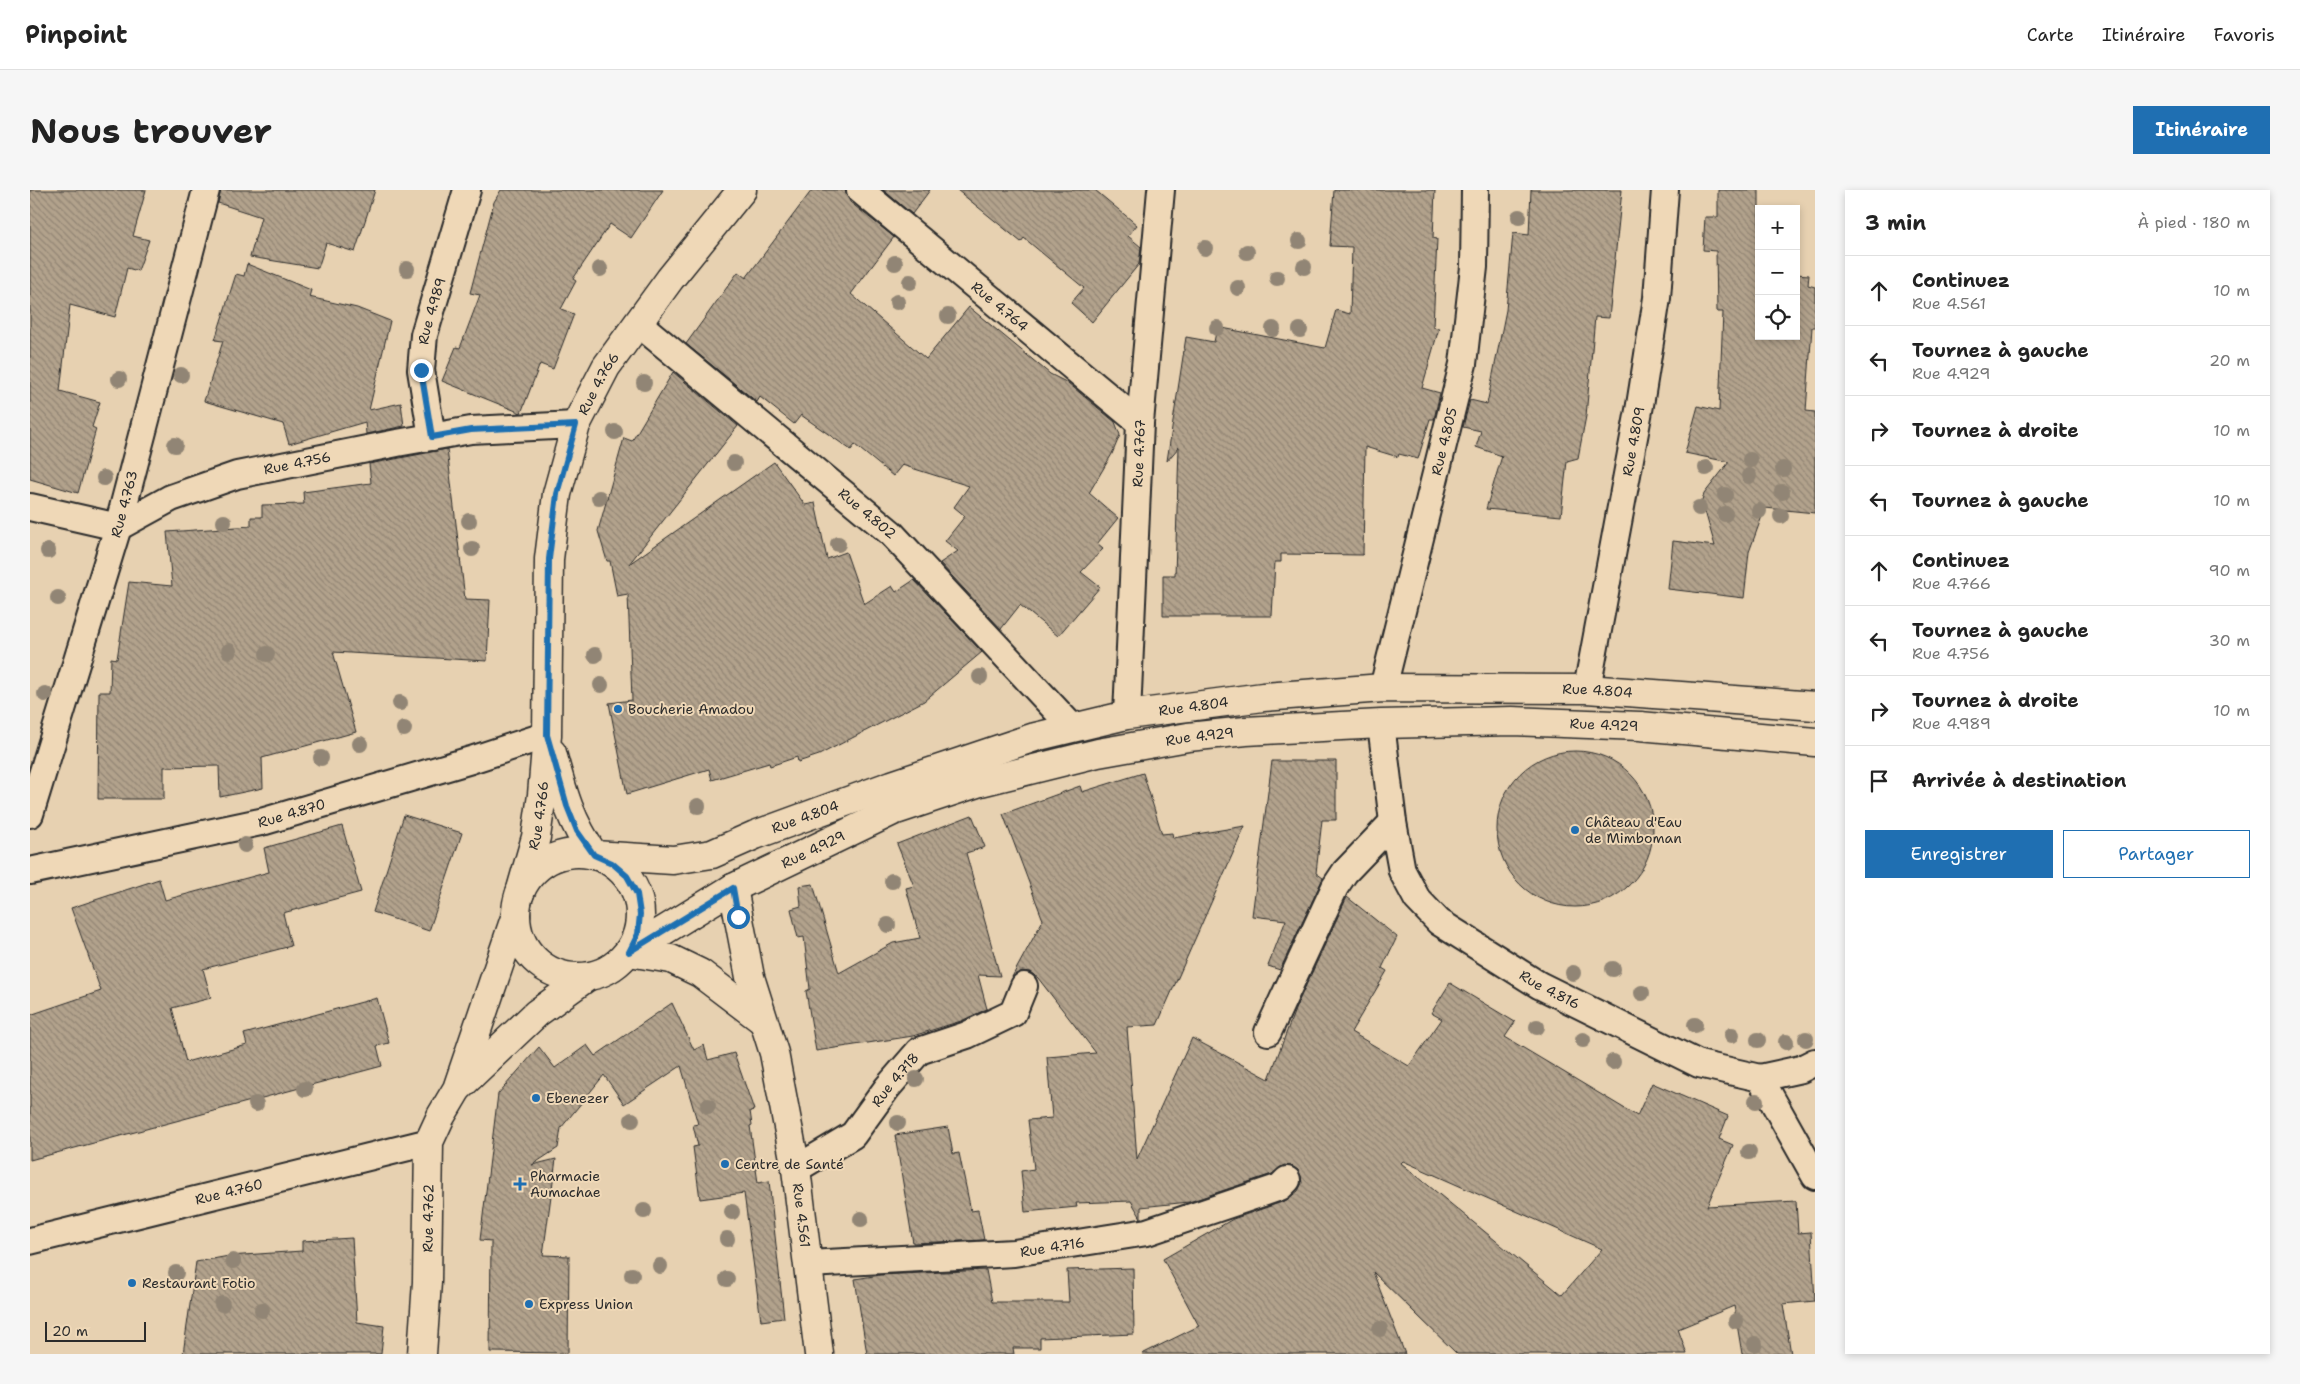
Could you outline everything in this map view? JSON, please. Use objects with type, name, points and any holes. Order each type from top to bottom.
[{"type":"main road","name":"Rue 4.766","points":[[518,904],[536,837],[542,795],[547,735],[549,559],[557,494],[576,425],[606,368],[742,190]]},
{"type":"main road","name":"Rue 4.804","points":[[594,855],[673,860],[712,854],[755,835],[892,785],[1035,737],[1127,715],[1262,697],[1383,688],[1587,689],[1815,706]]},
{"type":"main road","name":"Rue 4.929","points":[[629,952],[733,888],[893,811],[977,784],[1098,753],[1197,736],[1381,724],[1512,720],[1640,726],[1815,742]]},
{"type":"main road","name":"Rue 4.766","points":[[547,735],[567,806],[577,831],[594,855]]},
{"type":"main road","points":[[576,853],[594,855],[612,863],[622,872],[637,894],[640,914],[638,934],[629,952],[610,968],[587,977],[537,1013],[457,1089],[518,904],[529,878],[542,865],[558,856],[576,853]]},
{"type":"main road","name":"Rue 4.561","points":[[733,888],[750,977],[762,1020],[774,1053],[796,1169],[819,1354]]},
{"type":"main road","points":[[518,904],[518,932],[525,948],[537,962],[552,972],[569,977],[587,977]]},
{"type":"main road","points":[[629,952],[671,960],[700,973],[762,1020]]},
{"type":"main road","name":"Rue 4.762","points":[[422,1354],[427,1282],[429,1142],[441,1116],[457,1089]]},
{"type":"street","name":"Rue 4.763","points":[[30,814],[118,527],[206,190]]},
{"type":"street","name":"Rue 4.989","points":[[432,437],[421,370],[424,335],[467,190]]},
{"type":"street","name":"Rue 4.764","points":[[860,190],[1140,423]]},
{"type":"street","name":"Rue 4.767","points":[[1127,715],[1140,423],[1161,190]]},
{"type":"street","name":"Rue 4.805","points":[[1383,688],[1463,364],[1474,267],[1476,190]]},
{"type":"street","name":"Rue 4.809","points":[[1587,689],[1640,405],[1656,308],[1664,228],[1665,190]]},
{"type":"street","name":"Rue 4.802","points":[[638,324],[890,533],[1072,727]]},
{"type":"street","name":"Rue 4.756","points":[[118,527],[171,498],[237,475],[471,430],[576,425]]},
{"type":"street","points":[[30,507],[118,527]]},
{"type":"street","name":"Rue 4.816","points":[[1381,724],[1393,822],[1402,872],[1418,899],[1439,922],[1539,985],[1699,1064],[1760,1078]]},
{"type":"street","name":"Rue 4.870","points":[[30,871],[265,821],[471,760],[547,735]]},
{"type":"street","points":[[1268,1032],[1335,887],[1345,872],[1393,822]]},
{"type":"street","name":"Rue 4.718","points":[[796,1169],[853,1135],[887,1088],[918,1051],[967,1035],[1013,1013],[1024,986]]},
{"type":"street","points":[[1815,1062],[1801,1069],[1760,1078],[1815,1176]]},
{"type":"street","name":"Rue 4.760","points":[[30,1241],[429,1142]]},
{"type":"street","name":"Rue 4.716","points":[[808,1264],[1014,1254],[1147,1232],[1280,1187],[1287,1180]]},
{"type":"building","points":[[30,190],[146,190],[133,236],[149,240],[138,271],[127,268],[115,317],[70,305],[60,391],[100,402],[92,427],[96,429],[78,493],[30,479]]},
{"type":"building","points":[[221,190],[375,190],[355,252],[326,243],[318,268],[250,257],[261,217],[218,203]]},
{"type":"building","points":[[501,190],[663,190],[631,238],[610,224],[573,279],[576,281],[561,309],[574,314],[553,369],[540,364],[521,413],[442,381],[456,347],[460,348],[480,295],[470,293],[494,202]]},
{"type":"building","points":[[812,190],[845,190],[850,202],[894,237],[851,294],[926,359],[969,307],[1050,374],[1068,383],[1115,422],[1120,435],[1112,454],[1089,493],[1118,518],[1097,544],[1103,549],[1081,572],[1100,587],[1058,636],[1020,605],[1001,629],[940,563],[958,551],[945,541],[965,516],[954,507],[969,486],[902,465],[893,476],[855,445],[851,450],[801,415],[794,424],[760,397],[757,402],[686,344],[738,272],[746,278]]},
{"type":"building","points":[[883,190],[930,190],[912,214]]},
{"type":"building","points":[[957,190],[1095,190],[1137,225],[1128,236],[1141,247],[1139,264],[1092,322],[1071,303],[1084,288],[1024,238],[1021,242]]},
{"type":"building","points":[[1334,190],[1435,190],[1433,238],[1437,239],[1433,327],[1439,328],[1422,388],[1440,393],[1434,419],[1430,419],[1418,459],[1399,454],[1398,457],[1365,447],[1363,555],[1281,554],[1281,562],[1275,562],[1272,616],[1163,616],[1163,575],[1175,575],[1179,447],[1167,461],[1186,337],[1214,342],[1217,327],[1325,348],[1336,310],[1350,314],[1352,247],[1330,246]]},
{"type":"building","points":[[1531,190],[1622,190],[1609,318],[1595,317],[1586,416],[1578,458],[1567,461],[1561,516],[1486,509],[1502,456],[1476,447],[1481,431],[1463,427],[1470,400],[1487,404],[1506,310],[1513,233],[1529,235]]},
{"type":"building","points":[[1718,190],[1759,190],[1759,205],[1755,205],[1755,340],[1800,340],[1800,274],[1809,275],[1808,285],[1815,287],[1815,327],[1812,327],[1806,411],[1815,412],[1815,513],[1765,508],[1749,552],[1744,598],[1668,589],[1673,541],[1715,546],[1702,501],[1704,494],[1729,462],[1685,453],[1698,406],[1719,411],[1723,312],[1717,312],[1716,251],[1703,250],[1705,217],[1718,217]]},
{"type":"building","points":[[247,264],[311,290],[309,297],[357,308],[390,321],[369,410],[401,403],[404,426],[366,434],[365,422],[289,444],[283,424],[204,401],[223,341],[215,340],[236,274],[244,276]]},
{"type":"building","points":[[673,372],[738,426],[629,564],[774,462],[805,505],[815,503],[827,559],[846,552],[864,604],[892,586],[896,592],[914,580],[982,652],[924,701],[819,755],[798,762],[797,757],[770,766],[769,763],[712,780],[709,769],[627,794],[609,703],[632,700],[628,594],[617,596],[610,561],[607,561],[598,531],[624,438],[632,441]]},
{"type":"building","points":[[447,449],[465,599],[490,600],[487,661],[333,652],[356,732],[262,758],[263,788],[220,797],[219,766],[164,767],[164,799],[98,799],[99,692],[110,692],[111,658],[117,659],[129,582],[172,586],[167,532],[251,526],[251,517],[262,517],[262,505],[304,504],[303,492],[371,483],[369,464]]},
{"type":"building","name":"Château d'Eau de Mimboman","points":[[1567,751],[1583,751],[1598,754],[1612,760],[1635,779],[1644,792],[1650,806],[1653,829],[1652,844],[1644,866],[1625,889],[1612,898],[1598,904],[1583,907],[1567,907],[1552,904],[1538,898],[1515,879],[1506,866],[1500,852],[1497,837],[1497,821],[1500,806],[1506,792],[1525,769],[1538,760],[1552,754]]},
{"type":"building","points":[[1272,761],[1336,761],[1336,820],[1322,820],[1316,873],[1323,878],[1280,970],[1268,966],[1286,920],[1252,916]]},
{"type":"building","points":[[1143,773],[1162,834],[1172,833],[1173,838],[1245,826],[1157,1025],[1127,1027],[1137,1159],[1192,1038],[1269,1079],[1296,1007],[1347,897],[1397,937],[1382,968],[1387,971],[1351,1032],[1409,1066],[1442,1019],[1431,1013],[1450,983],[1515,1022],[1505,1037],[1637,1116],[1652,1083],[1728,1116],[1719,1139],[1733,1145],[1707,1206],[1796,1201],[1798,1233],[1811,1232],[1815,1301],[1783,1304],[1791,1354],[1742,1354],[1734,1306],[1678,1329],[1687,1354],[1457,1354],[1373,1272],[1405,1354],[1142,1354],[1199,1326],[1163,1259],[1233,1219],[1285,1201],[1298,1191],[1302,1183],[1298,1170],[1284,1165],[1272,1174],[1189,1202],[1141,1207],[1141,1218],[1131,1201],[1076,1203],[1077,1207],[1025,1212],[1021,1171],[1034,1169],[1028,1120],[1052,1118],[1047,1057],[1096,1053],[1038,978],[1030,972],[1022,971],[1012,977],[1043,920],[1003,814],[1080,786],[1082,792]],"holes":[[[1403,1161],[1602,1249],[1562,1295],[1401,1163]]]},
{"type":"building","points":[[404,815],[462,833],[429,931],[373,912]]},
{"type":"building","points":[[972,815],[985,847],[966,853],[1000,976],[978,975],[987,1009],[961,1021],[913,1036],[816,1051],[806,991],[810,989],[804,937],[798,938],[791,909],[801,906],[799,886],[813,884],[839,973],[893,943],[920,938],[906,888],[914,886],[897,844]]},
{"type":"building","points":[[342,826],[361,892],[283,913],[291,946],[203,969],[211,998],[172,1008],[186,1062],[247,1045],[244,1034],[377,998],[389,1043],[377,1046],[382,1066],[30,1160],[30,1015],[101,991],[71,908],[159,879],[165,900],[269,872],[264,848]]},
{"type":"building","points":[[672,1003],[694,1050],[704,1045],[708,1060],[734,1053],[754,1110],[750,1111],[752,1125],[750,1126],[758,1183],[769,1181],[784,1318],[761,1321],[744,1193],[700,1199],[693,1147],[698,1146],[693,1125],[698,1124],[681,1066],[624,1104],[604,1075],[561,1128],[558,1148],[532,1165],[556,1159],[543,1255],[569,1256],[568,1353],[490,1352],[491,1241],[480,1240],[498,1094],[539,1047],[555,1068],[587,1045],[595,1056]]},
{"type":"building","points":[[948,1127],[953,1154],[959,1153],[971,1211],[978,1210],[984,1240],[913,1243],[895,1135]]},
{"type":"building","points":[[352,1238],[357,1322],[384,1326],[381,1354],[183,1354],[196,1262],[229,1256],[302,1251],[302,1241]]},
{"type":"building","points":[[1133,1268],[1134,1334],[1040,1338],[1040,1348],[1013,1348],[1014,1354],[867,1354],[855,1279],[880,1275],[986,1270],[992,1302],[1069,1302],[1067,1270]]},
{"type":"place","name":"Boucherie Amadou","points":[[618,709]]},
{"type":"place","name":"Château d'Eau de Mimboman","points":[[1575,830]]},
{"type":"place","name":"Ebenezer","points":[[536,1098]]},
{"type":"place","name":"Centre de Santé","points":[[725,1164]]},
{"type":"place","name":"Pharmacie Aumachae","points":[[520,1184]]},
{"type":"place","name":"Restaurant Fotio","points":[[132,1283]]},
{"type":"place","name":"Express Union","points":[[529,1304]]},
{"type":"route","points":[[421,370],[432,437],[471,430],[576,425],[557,494],[549,559],[547,735],[567,806],[577,831],[594,855],[612,863],[627,876],[637,894],[640,914],[638,934],[629,952],[733,888],[738,917]]}]
